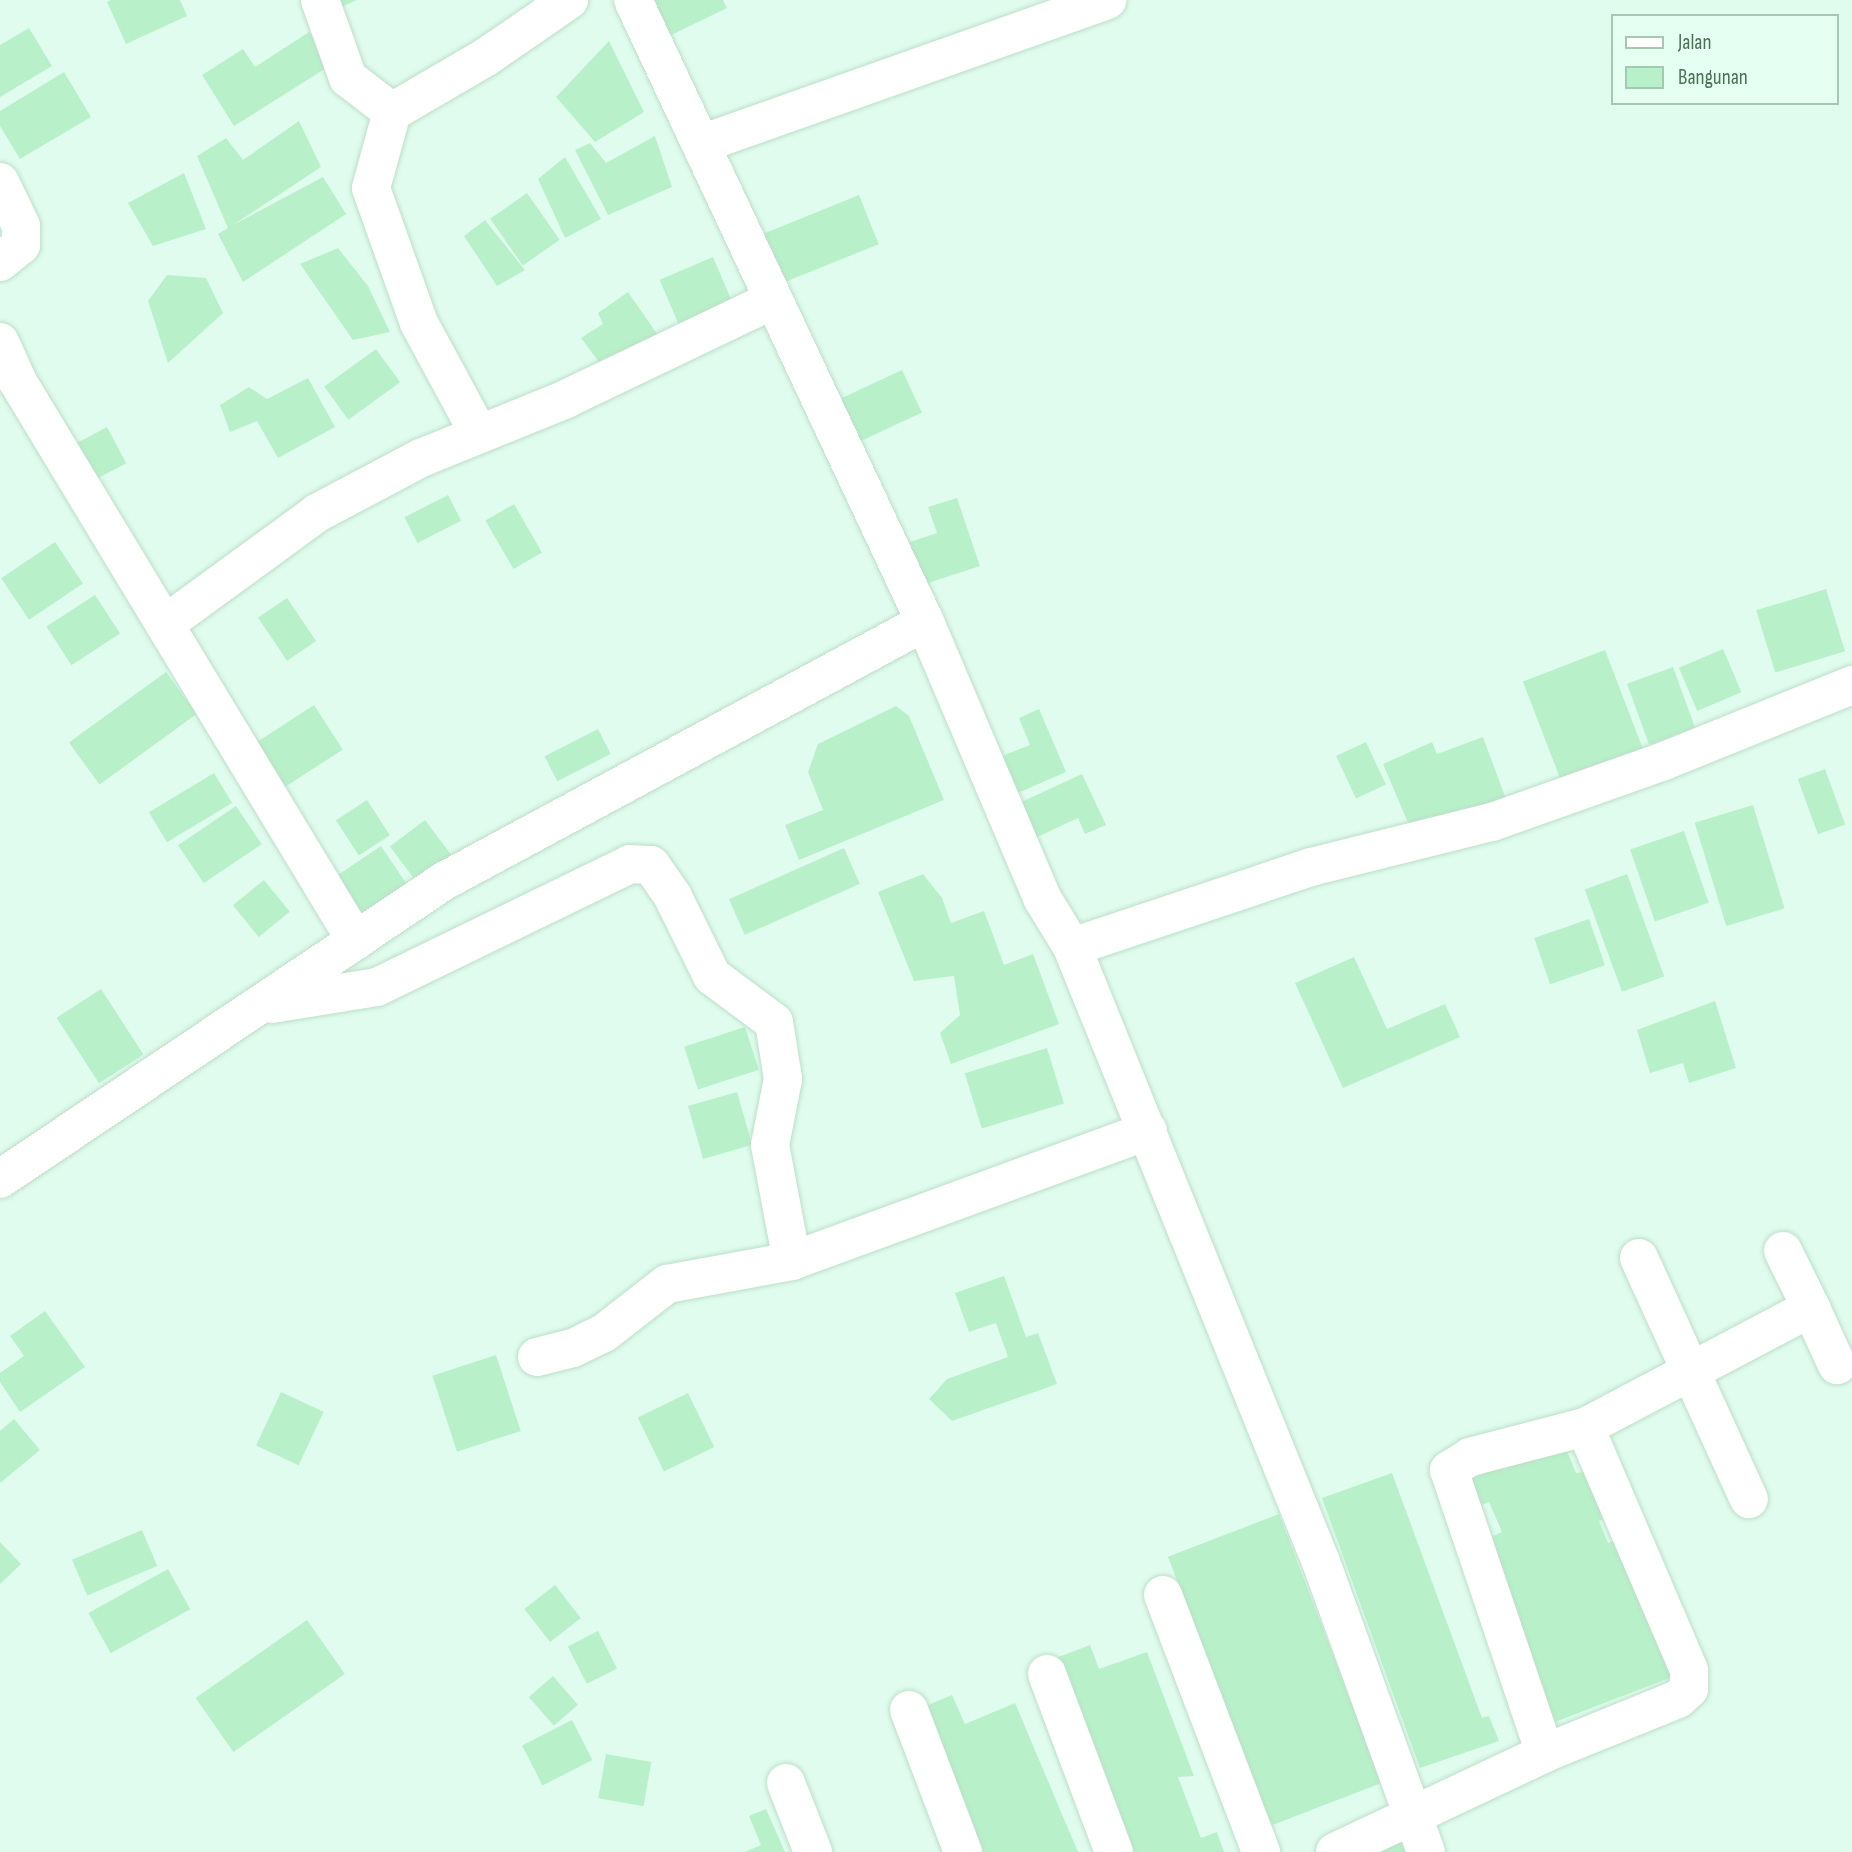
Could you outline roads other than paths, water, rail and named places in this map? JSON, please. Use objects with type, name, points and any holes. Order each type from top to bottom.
[{"type":"street","points":[[320,0],[348,78],[392,112]]},
{"type":"street","points":[[479,434],[419,323],[371,188],[392,112],[486,57],[569,0]]},
{"type":"street","points":[[633,0],[925,622],[1042,898],[1072,947],[1321,1562],[1420,1835]]},
{"type":"street","points":[[701,144],[1107,0]]},
{"type":"street","points":[[0,182],[21,226],[21,245],[0,262]]},
{"type":"street","points":[[165,624],[317,513],[421,458],[566,399],[773,300]]},
{"type":"street","points":[[0,342],[18,382],[356,941]]},
{"type":"street","points":[[0,1180],[444,881],[925,622]]},
{"type":"street","points":[[1072,947],[1311,867],[1492,822],[1664,761],[1852,685]]},
{"type":"street","points":[[260,1005],[377,987],[630,864],[650,865],[673,897],[712,976],[774,1022],[783,1079],[770,1145],[792,1261]]},
{"type":"street","points":[[537,1357],[573,1348],[604,1333],[667,1284],[792,1261],[1148,1131]]},
{"type":"street","points":[[1783,1251],[1837,1365]]},
{"type":"street","points":[[1639,1258],[1749,1499]]},
{"type":"street","points":[[1545,1753],[1449,1470],[1470,1457],[1585,1427],[1811,1308]]},
{"type":"street","points":[[1335,1852],[1420,1835],[1545,1753],[1678,1699],[1689,1689],[1689,1670],[1585,1427]]},
{"type":"street","points":[[1163,1595],[1261,1852]]},
{"type":"street","points":[[1047,1674],[1114,1852]]},
{"type":"street","points":[[909,1710],[963,1852]]},
{"type":"street","points":[[786,1783],[813,1852]]}]
